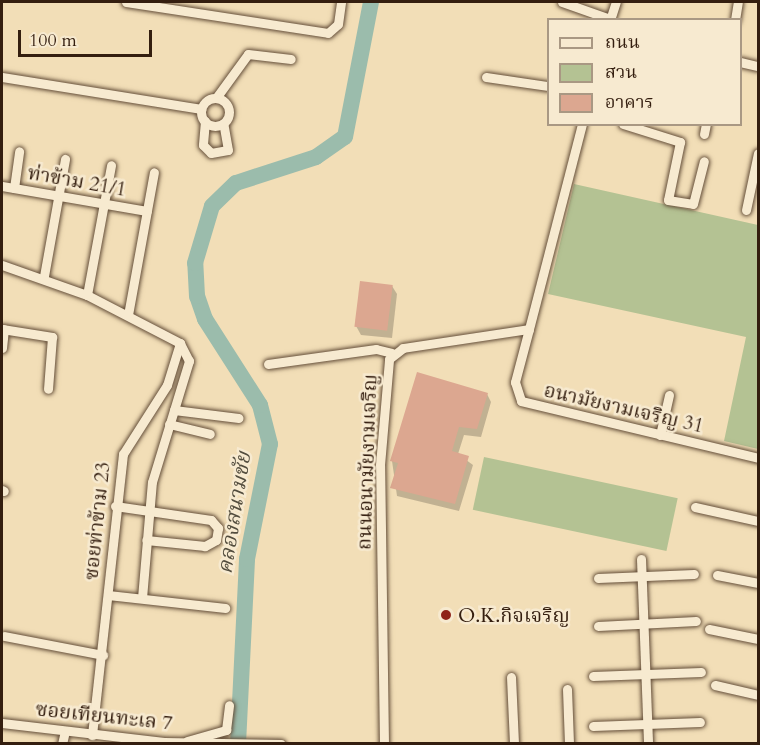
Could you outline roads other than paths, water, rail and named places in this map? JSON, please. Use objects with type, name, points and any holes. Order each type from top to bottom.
[{"type":"street","points":[[126,2],[152,3],[328,33],[338,24],[341,2]]},
{"type":"street","points":[[562,2],[607,18]]},
{"type":"street","points":[[610,18],[616,2]]},
{"type":"street","points":[[735,18],[738,2]]},
{"type":"street","points":[[2,78],[201,109],[216,98],[248,54],[291,58]]},
{"type":"street","points":[[742,62],[759,66]]},
{"type":"street","points":[[486,77],[547,86]]},
{"type":"street","points":[[201,109],[205,121],[203,145],[211,153],[228,150],[223,123],[227,106],[216,98]]},
{"type":"street","points":[[205,121],[223,123]]},
{"type":"street","points":[[529,329],[581,126]]},
{"type":"street","points":[[629,126],[680,142],[668,200],[693,204],[704,161]]},
{"type":"street","points":[[14,188],[19,151]]},
{"type":"street","points":[[746,210],[759,153]]},
{"type":"street","points":[[44,276],[65,159]]},
{"type":"street","points":[[87,295],[111,165]]},
{"type":"street","points":[[128,315],[154,172]]},
{"type":"street","name":"ท่าข้าม 21/1","points":[[2,186],[147,211]]},
{"type":"street","points":[[2,265],[44,276],[128,315],[180,344],[189,360],[169,424],[148,511],[141,598]]},
{"type":"street","points":[[2,348],[3,329],[52,337],[48,389]]},
{"type":"street","name":"ถนนอนามัยงามเจริญ","points":[[384,744],[381,465],[392,353],[529,329]]},
{"type":"street","name":"อนามัยงามเจริญ 31","points":[[529,329],[515,382],[521,401],[759,458]]},
{"type":"street","name":"ซอยท่าข้าม 23","points":[[92,735],[103,655],[115,506],[126,444],[167,385],[180,344]]},
{"type":"street","points":[[268,364],[376,349],[392,353]]},
{"type":"street","points":[[660,435],[669,395]]},
{"type":"street","points":[[174,410],[240,418]]},
{"type":"street","points":[[169,424],[210,434]]},
{"type":"street","points":[[115,506],[211,520],[218,528],[216,540],[205,546],[146,540]]},
{"type":"street","points":[[695,507],[759,521]]},
{"type":"street","points":[[641,559],[648,744]]},
{"type":"street","points":[[598,578],[694,574]]},
{"type":"street","points":[[717,575],[759,583]]},
{"type":"street","points":[[108,595],[225,608]]},
{"type":"street","points":[[598,626],[696,621]]},
{"type":"street","points":[[709,629],[759,639]]},
{"type":"street","points":[[4,636],[103,655]]},
{"type":"street","points":[[593,676],[701,672]]},
{"type":"street","points":[[511,677],[514,744]]},
{"type":"street","points":[[715,685],[759,695]]},
{"type":"street","points":[[567,689],[569,744]]},
{"type":"street","points":[[182,742],[226,730],[229,705]]},
{"type":"street","points":[[593,726],[700,722]]},
{"type":"street","name":"ซอยเทียนทะเล 7","points":[[2,723],[164,743],[277,743]]},
{"type":"street","points":[[62,744],[65,731]]},
{"type":"waterway","name":"คลองสนามชัย","points":[[238,744],[247,559],[270,444],[260,405],[205,319],[197,296],[195,263],[212,206],[236,183],[316,157],[345,137],[371,2]]},
{"type":"place","name":"O.K.กิจเจริญ","points":[[446,615]]}]
